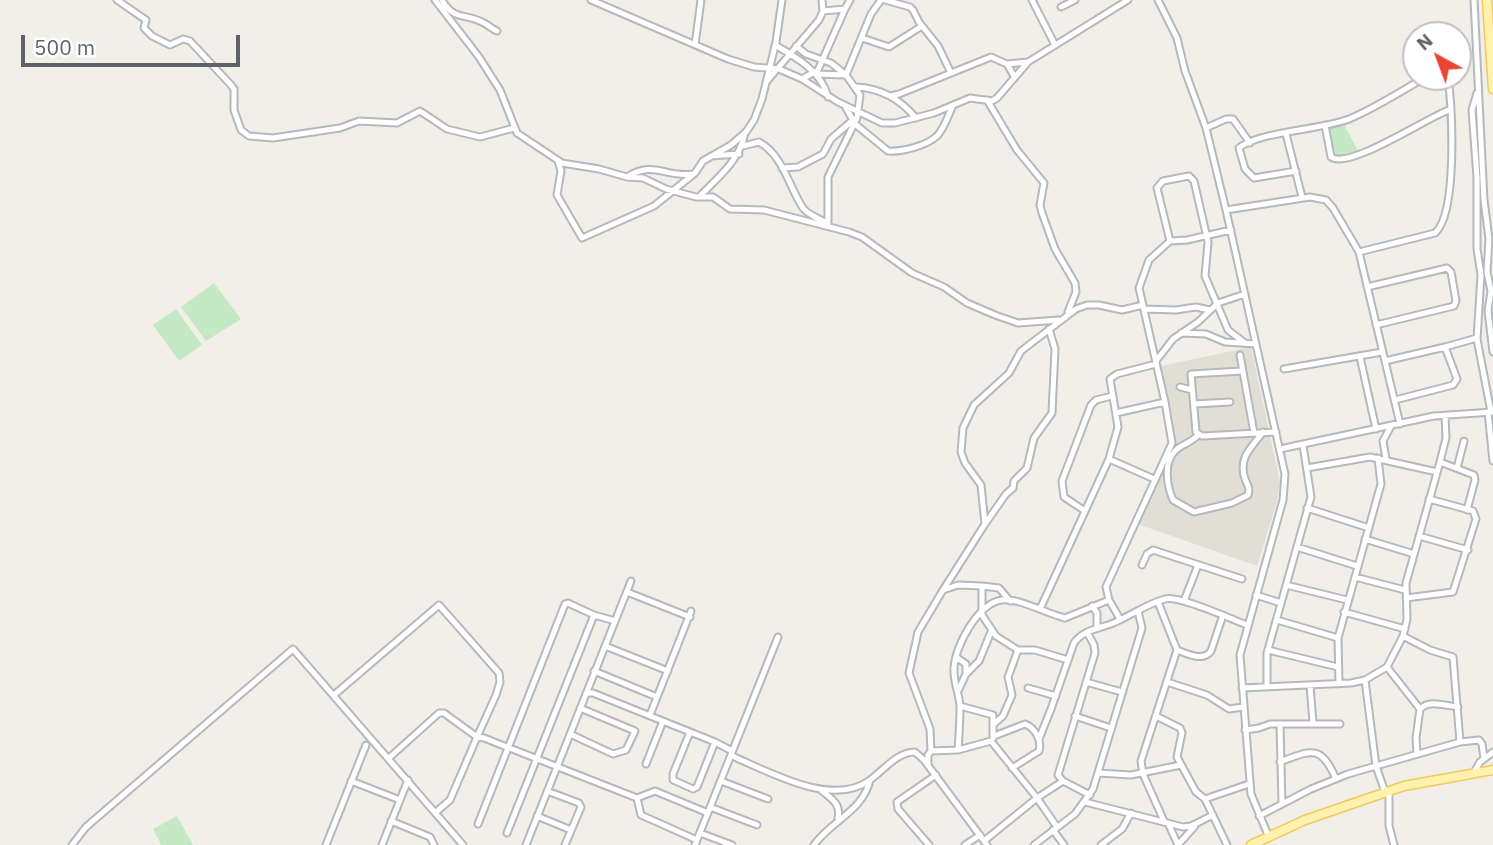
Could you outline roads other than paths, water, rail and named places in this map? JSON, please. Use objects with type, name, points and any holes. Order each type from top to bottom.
[{"type":"main road","points":[[1487,0],[1493,89]]},
{"type":"main road","points":[[1251,845],[1305,820],[1387,792],[1423,782],[1493,770]]},
{"type":"street","points":[[117,0],[146,20],[144,28],[152,36],[170,45],[183,39],[190,41],[232,85],[234,110],[241,130],[249,136],[273,138],[340,128],[359,121],[397,123],[420,111],[447,129],[480,137],[514,128]]},
{"type":"street","points":[[435,0],[479,57],[500,90],[514,128],[524,140],[569,166],[643,178],[673,190],[699,197],[713,197],[730,209],[764,210],[830,225],[862,237],[912,273],[944,287],[967,303],[995,316],[1018,323],[1059,320]]},
{"type":"street","points":[[442,0],[442,9]]},
{"type":"street","points":[[442,0],[449,10],[462,17],[482,22],[497,31]]},
{"type":"street","points":[[591,0],[695,45],[754,67],[779,69],[802,79],[845,106],[888,151],[894,152],[937,136],[953,105]]},
{"type":"street","points":[[695,45],[701,0]]},
{"type":"street","points":[[699,197],[739,154],[743,146],[767,81],[782,0]]},
{"type":"street","points":[[767,81],[819,20],[823,11],[822,0]]},
{"type":"street","points":[[815,74],[850,0]]},
{"type":"street","points":[[846,75],[874,7],[883,0],[910,7],[938,46],[951,73]]},
{"type":"street","points":[[1032,0],[1054,43]]},
{"type":"street","points":[[1061,7],[1074,0]]},
{"type":"street","points":[[996,115],[997,98],[1028,62],[1054,43],[1128,0]]},
{"type":"street","points":[[1158,0],[1177,38],[1185,71],[1206,128],[1285,474],[1284,489],[1240,655],[1252,798],[1268,835]]},
{"type":"street","points":[[1474,0],[1479,90],[1474,153],[1477,249],[1481,278],[1477,338],[1491,412],[1493,461]]},
{"type":"street","points":[[823,11],[845,9]]},
{"type":"street","points":[[862,38],[890,47],[922,26]]},
{"type":"street","points":[[775,45],[815,74],[825,86],[828,97]]},
{"type":"street","points":[[796,46],[846,75],[860,95],[856,119],[828,177],[830,225]]},
{"type":"street","points":[[890,96],[991,57],[1007,64],[1028,62]]},
{"type":"street","points":[[1007,64],[1014,76]]},
{"type":"street","points":[[802,79],[815,74],[846,75]]},
{"type":"street","points":[[856,87],[867,87],[890,96],[901,102],[916,118]]},
{"type":"street","points":[[1296,171],[1251,177],[1238,149],[1250,143],[1348,119],[1402,90]]},
{"type":"street","points":[[1359,251],[1439,230],[1453,171],[1448,91]]},
{"type":"street","points":[[782,168],[798,167],[823,154],[831,139],[856,119],[895,123],[934,113],[970,98],[997,98]]},
{"type":"street","points":[[987,100],[1017,150],[1044,183],[1040,205],[1042,213],[1055,248],[1075,283],[1076,292],[1066,315]]},
{"type":"street","points":[[1476,103],[1483,153],[1489,244],[1487,272],[1492,294],[1488,311],[1493,352]]},
{"type":"street","points":[[1325,125],[1331,158],[1341,161],[1357,156],[1450,110]]},
{"type":"street","points":[[934,113],[942,129]]},
{"type":"street","points":[[1206,128],[1226,119],[1233,119],[1250,143]]},
{"type":"street","points":[[558,160],[561,171],[557,195],[583,238],[649,209],[695,173],[703,161],[746,133]]},
{"type":"street","points":[[746,133],[767,147],[806,211],[830,225]]},
{"type":"street","points":[[1286,134],[1302,197]]},
{"type":"street","points":[[743,146],[759,142]]},
{"type":"street","points":[[1474,153],[1483,153]]},
{"type":"street","points":[[711,156],[739,154]]},
{"type":"street","points":[[627,177],[645,168],[673,174],[695,173]]},
{"type":"street","points":[[1170,241],[1158,185],[1163,181],[1189,176],[1194,181],[1209,246],[1205,274],[1228,330],[1245,343]]},
{"type":"street","points":[[1226,210],[1302,197],[1320,198],[1330,204],[1359,251],[1400,424]]},
{"type":"street","points":[[1478,221],[1486,220]]},
{"type":"street","points":[[1170,241],[1173,243],[1231,230]]},
{"type":"street","points":[[1120,619],[1109,600],[1106,587],[1172,443],[1139,285],[1149,260],[1170,241]]},
{"type":"street","points":[[1367,287],[1447,268],[1451,272],[1456,301],[1454,306],[1376,325]]},
{"type":"street","points":[[1040,609],[1109,459],[1118,433],[1110,382],[1114,375],[1156,363],[1173,339],[1218,303],[1245,294]]},
{"type":"street","points":[[985,524],[981,485],[965,463],[961,452],[963,428],[968,414],[980,398],[1009,373],[1021,351],[1066,315],[1087,305],[1122,310],[1143,307],[1176,310],[1196,307],[1210,310]]},
{"type":"street","points":[[928,765],[931,751],[928,721],[909,673],[918,632],[985,524],[1013,488],[1014,481],[1027,468],[1034,438],[1052,412],[1055,349],[1049,329]]},
{"type":"street","points":[[1181,333],[1206,334],[1225,342],[1256,344]]},
{"type":"street","points":[[1385,361],[1477,338]]},
{"type":"street","points":[[1395,400],[1457,382],[1445,347]]},
{"type":"street","points":[[1284,369],[1382,352]]},
{"type":"street","points":[[1240,355],[1254,433]]},
{"type":"street","points":[[1360,357],[1376,429]]},
{"type":"street","points":[[1292,368],[1293,378]]},
{"type":"street","points":[[1198,435],[1192,373],[1242,371]]},
{"type":"street","points":[[1180,387],[1192,390]]},
{"type":"street","points":[[1085,511],[1064,497],[1062,481],[1091,405],[1096,400],[1112,396]]},
{"type":"street","points":[[1116,413],[1165,402]]},
{"type":"street","points":[[1194,404],[1230,402]]},
{"type":"street","points":[[1280,449],[1445,415],[1491,412]]},
{"type":"street","points":[[1242,688],[1339,684],[1365,680],[1387,667],[1405,629],[1405,590],[1446,439],[1445,415]]},
{"type":"street","points":[[1386,458],[1383,442],[1391,425]]},
{"type":"street","points":[[1262,432],[1243,459],[1248,495],[1232,503],[1194,512],[1173,500],[1167,469],[1174,453],[1198,435],[1262,432],[1276,432]]},
{"type":"street","points":[[1457,468],[1464,442]]},
{"type":"street","points":[[1267,687],[1268,649],[1311,492],[1303,445]]},
{"type":"street","points":[[1307,468],[1367,457],[1386,458],[1437,472]]},
{"type":"street","points":[[1339,684],[1338,638],[1381,484],[1378,458]]},
{"type":"street","points":[[1109,459],[1154,479]]},
{"type":"street","points":[[1440,462],[1469,471],[1475,477],[1467,510]]},
{"type":"street","points":[[1406,598],[1453,592],[1476,519],[1473,512],[1429,499]]},
{"type":"street","points":[[1307,508],[1369,528]]},
{"type":"street","points":[[1419,536],[1468,550]]},
{"type":"street","points":[[1365,539],[1414,554]]},
{"type":"street","points":[[1297,547],[1357,566]]},
{"type":"street","points":[[1142,565],[1147,554],[1153,550],[1242,579]]},
{"type":"street","points":[[1184,601],[1198,565]]},
{"type":"street","points":[[1354,577],[1405,590]]},
{"type":"street","points":[[528,844],[631,581]]},
{"type":"street","points":[[943,590],[958,585],[999,588],[1010,601]]},
{"type":"street","points":[[1286,585],[1347,600]]},
{"type":"street","points":[[982,586],[982,613],[991,632],[1018,650],[1035,650],[1068,660]]},
{"type":"street","points":[[627,592],[691,614],[650,715]]},
{"type":"street","points":[[1256,596],[1281,603]]},
{"type":"street","points":[[1039,739],[1074,643],[1097,626],[1168,598],[1184,601],[1247,625]]},
{"type":"street","points":[[958,750],[960,706],[954,676],[956,657],[969,626],[982,613],[999,601],[1010,601],[1065,618],[1109,600]]},
{"type":"street","points":[[1158,602],[1177,650],[1142,755],[1143,774],[1178,845],[1197,823]]},
{"type":"street","points":[[478,824],[566,603],[615,621]]},
{"type":"street","points":[[334,695],[439,605],[499,673],[500,682],[496,695],[450,800],[436,812]]},
{"type":"street","points":[[1092,606],[1097,613],[1097,626]]},
{"type":"street","points":[[1034,845],[1075,814],[1090,795],[1142,628],[1139,611]]},
{"type":"street","points":[[1344,612],[1405,629]]},
{"type":"street","points":[[507,833],[594,615]]},
{"type":"street","points":[[1177,650],[1201,657],[1207,656],[1223,615]]},
{"type":"street","points":[[1277,620],[1338,638]]},
{"type":"street","points":[[958,691],[966,674],[979,661],[991,632]]},
{"type":"street","points":[[1087,632],[1095,649],[1058,775],[1063,781],[1090,795]]},
{"type":"street","points":[[1403,636],[1430,650],[1453,657],[1460,742]]},
{"type":"street","points":[[637,798],[641,815],[696,843],[778,637]]},
{"type":"street","points":[[604,646],[668,671]]},
{"type":"street","points":[[72,845],[86,827],[293,649],[463,845]]},
{"type":"street","points":[[1268,649],[1338,667]]},
{"type":"street","points":[[994,724],[1003,716],[1012,695],[1008,677],[1018,650]]},
{"type":"street","points":[[956,657],[966,664],[966,674]]},
{"type":"street","points":[[1387,667],[1420,709]]},
{"type":"street","points":[[594,671],[657,697]]},
{"type":"street","points":[[1365,680],[1376,765],[1387,792],[1389,825],[1394,845]]},
{"type":"street","points":[[1086,682],[1122,692]]},
{"type":"street","points":[[1167,682],[1205,694],[1229,709],[1243,707]]},
{"type":"street","points":[[1310,685],[1313,723]]},
{"type":"street","points":[[1028,688],[1056,696]]},
{"type":"street","points":[[586,693],[593,693],[650,715],[715,742],[780,776],[820,789],[848,790],[870,780],[905,752],[917,753],[986,843],[1037,798],[1063,781]]},
{"type":"street","points":[[1417,754],[1420,709],[1432,703],[1458,707]]},
{"type":"street","points":[[960,706],[992,714],[993,739],[1012,768],[1037,798],[1064,845]]},
{"type":"street","points":[[570,734],[613,754],[626,750],[635,730],[580,708]]},
{"type":"street","points":[[389,758],[439,713],[444,713],[477,737],[637,798],[655,791],[757,825]]},
{"type":"street","points":[[1075,716],[1111,728]]},
{"type":"street","points":[[1156,716],[1180,728],[1182,733],[1177,755],[1181,765],[1196,792],[1205,799],[1227,845]]},
{"type":"street","points":[[646,764],[663,721]]},
{"type":"street","points":[[931,751],[958,750],[993,739],[1025,724],[1034,730],[1039,739],[1040,751],[1012,768]]},
{"type":"street","points":[[1245,730],[1259,729],[1269,724],[1340,724]]},
{"type":"street","points":[[1280,725],[1282,804]]},
{"type":"street","points":[[690,732],[673,780],[693,789],[697,786],[715,742]]},
{"type":"street","points":[[1259,816],[1336,779],[1460,742],[1479,740],[1484,758]]},
{"type":"street","points":[[326,845],[366,745]]},
{"type":"street","points":[[1280,762],[1314,752],[1326,758],[1336,779]]},
{"type":"street","points":[[1475,772],[1484,758],[1493,752]]},
{"type":"street","points":[[1098,773],[1143,774],[1181,765]]},
{"type":"street","points":[[929,845],[898,809],[897,802],[936,775]]},
{"type":"street","points":[[382,845],[408,780]]},
{"type":"street","points":[[814,845],[837,821],[856,808],[868,789],[870,780]]},
{"type":"street","points":[[351,781],[400,800]]},
{"type":"street","points":[[721,781],[768,799]]},
{"type":"street","points":[[1205,799],[1250,784]]},
{"type":"street","points":[[820,789],[838,805],[837,821]]},
{"type":"street","points":[[547,791],[579,803],[581,807],[565,845]]},
{"type":"street","points":[[1085,802],[1183,827],[1213,816]]},
{"type":"street","points":[[1101,845],[1122,829],[1130,813]]},
{"type":"street","points":[[537,816],[571,830]]},
{"type":"street","points":[[391,821],[430,837],[434,845]]},
{"type":"street","points":[[700,833],[732,845]]},
{"type":"street","points":[[965,845],[980,835]]}]
